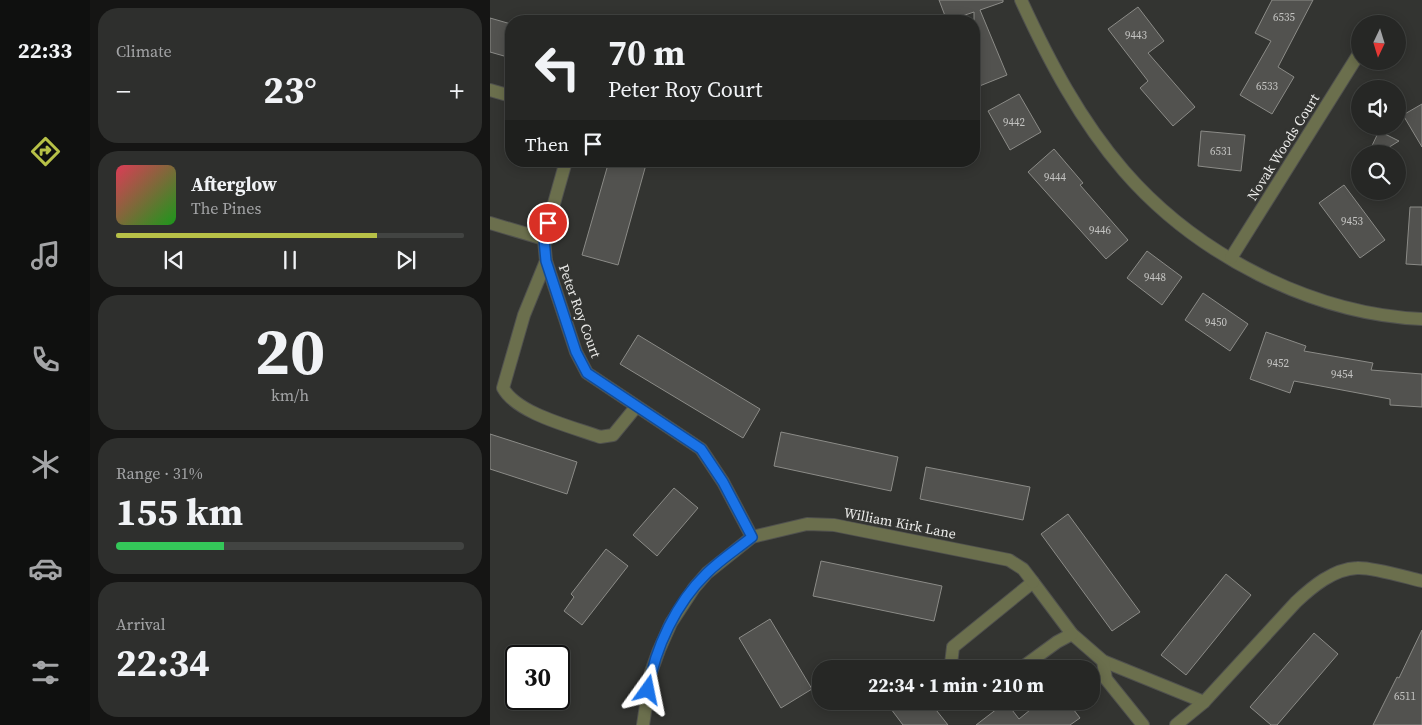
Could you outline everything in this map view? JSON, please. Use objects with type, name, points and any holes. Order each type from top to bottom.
[{"type":"street","points":[[1021,0],[1044,50],[1073,102],[1124,171],[1168,214],[1231,258],[1271,282],[1305,296],[1347,309],[1373,314],[1422,319]]},
{"type":"street","name":"Novak Woods Court","points":[[1231,258],[1351,66]]},
{"type":"street","points":[[490,90],[505,94]]},
{"type":"street","name":"Peter Roy Court","points":[[564,167],[544,239],[546,261],[576,352],[587,373],[701,449],[723,482],[752,537]]},
{"type":"street","points":[[490,223],[544,239]]},
{"type":"street","name":"Peter Roy Court","points":[[546,261],[524,314],[503,388],[508,398],[522,407],[600,437],[613,435],[621,428],[636,407]]},
{"type":"street","name":"William Kirk Lane","points":[[752,537],[807,524],[834,525],[1009,560],[1023,569],[1072,634],[1103,662],[1204,702]]},
{"type":"street","points":[[643,725],[651,672],[671,622],[694,588],[707,573],[752,537]]},
{"type":"street","points":[[1176,725],[1204,702],[1296,602],[1312,588],[1334,574],[1357,568],[1422,581]]},
{"type":"street","points":[[952,660],[954,647],[1033,582]]},
{"type":"street","points":[[1032,660],[1057,642],[1072,634]]},
{"type":"street","name":"William Kirk Lane","points":[[1103,662],[1106,679],[1143,725]]},
{"type":"building","points":[[939,0],[1003,0],[1003,2],[980,10],[1007,75],[980,86],[980,15],[974,15],[974,12],[965,15],[945,15]]},
{"type":"building","points":[[1272,0],[1313,0],[1278,67],[1294,77],[1272,114],[1240,95],[1271,41],[1255,33]]},
{"type":"building","points":[[1138,7],[1164,41],[1148,53],[1195,107],[1173,126],[1140,88],[1148,81],[1108,29]]},
{"type":"building","points":[[490,18],[505,22],[505,56],[490,52]]},
{"type":"building","points":[[1019,94],[1041,132],[1010,150],[988,111]]},
{"type":"building","points":[[1422,104],[1422,147],[1406,120],[1406,113]]},
{"type":"building","points":[[1201,131],[1245,135],[1241,171],[1198,166]]},
{"type":"building","points":[[1377,135],[1387,135],[1399,141],[1393,145],[1372,145]]},
{"type":"building","points":[[1054,149],[1083,183],[1080,185],[1128,240],[1106,259],[1028,172]]},
{"type":"building","points":[[607,167],[645,167],[618,265],[582,255]]},
{"type":"building","points":[[1344,185],[1351,194],[1351,200],[1355,200],[1385,240],[1360,258],[1319,203]]},
{"type":"building","points":[[1410,207],[1422,207],[1422,265],[1406,264]]},
{"type":"building","points":[[1147,251],[1182,277],[1162,305],[1127,278]]},
{"type":"building","points":[[1203,293],[1248,324],[1230,351],[1185,320]]},
{"type":"building","points":[[1266,332],[1306,346],[1304,351],[1373,363],[1371,370],[1422,374],[1422,407],[1390,405],[1390,399],[1294,381],[1290,393],[1250,379]]},
{"type":"building","points":[[638,335],[760,409],[743,438],[620,364]]},
{"type":"building","points":[[781,432],[898,457],[891,491],[774,466]]},
{"type":"building","points":[[490,434],[577,462],[567,494],[490,469]]},
{"type":"building","points":[[926,467],[1030,487],[1023,520],[920,499]]},
{"type":"building","points":[[674,488],[698,508],[657,556],[633,535]]},
{"type":"building","points":[[1068,514],[1140,612],[1112,631],[1041,534]]},
{"type":"building","points":[[606,549],[628,566],[582,625],[564,611],[574,597],[571,594]]},
{"type":"building","points":[[821,561],[942,586],[934,621],[813,596]]},
{"type":"building","points":[[1226,574],[1251,595],[1186,675],[1161,655]]},
{"type":"building","points":[[770,619],[812,689],[781,708],[739,638]]},
{"type":"building","points":[[1422,630],[1422,725],[1373,725],[1397,677],[1399,678]]},
{"type":"building","points":[[1314,633],[1338,654],[1277,725],[1271,725],[1250,707]]},
{"type":"building","points":[[892,710],[936,710],[948,725],[903,725]]},
{"type":"building","points":[[996,710],[1012,710],[1019,719],[1030,710],[1074,710],[1080,718],[1070,725],[976,725]]},
{"type":"route","points":[[548,223],[544,239],[546,261],[576,352],[587,373],[701,449],[723,482],[752,537],[707,573],[694,588],[671,622],[651,672],[648,690]]}]
